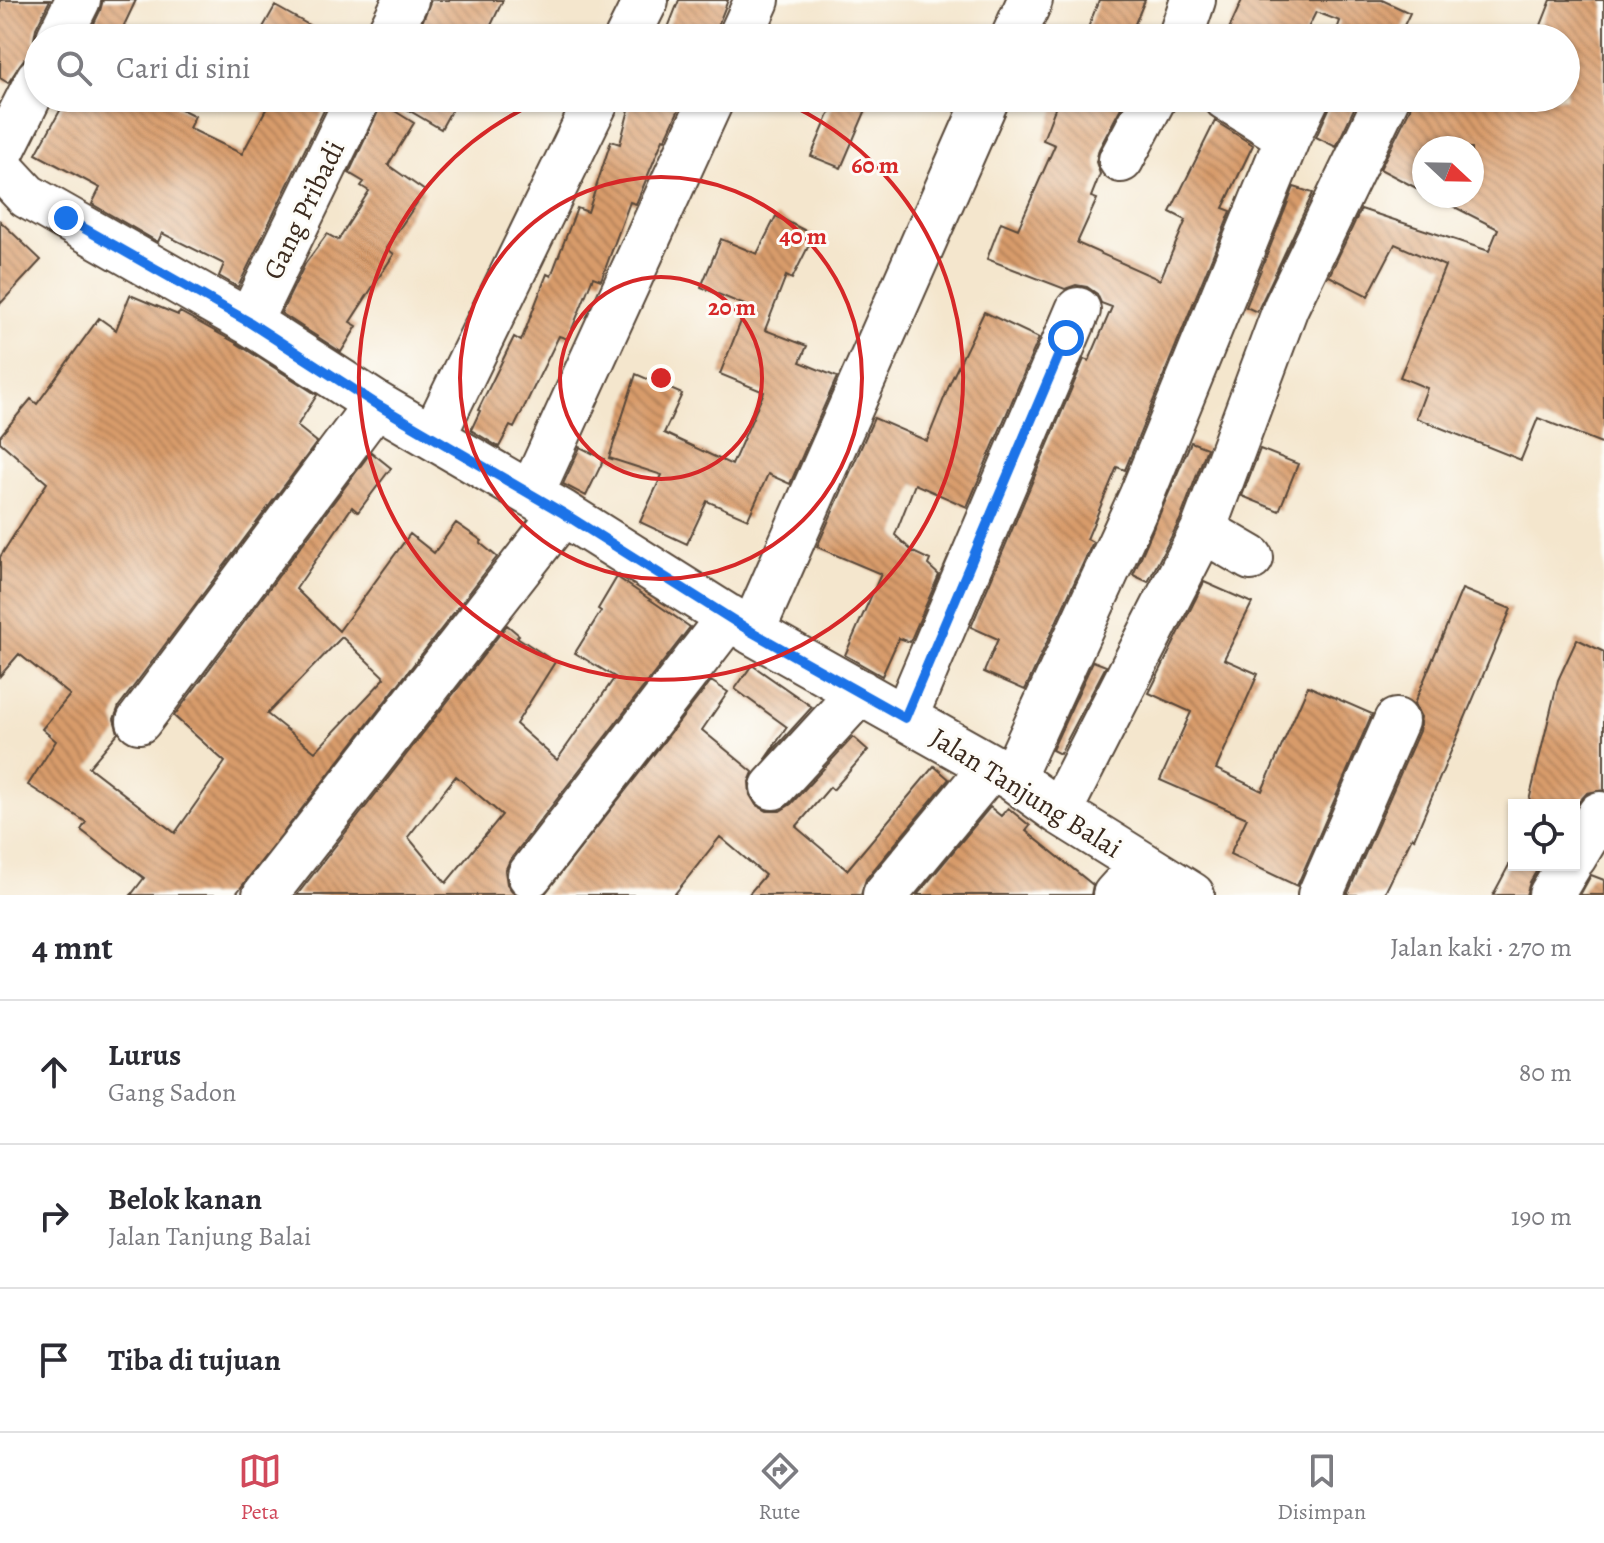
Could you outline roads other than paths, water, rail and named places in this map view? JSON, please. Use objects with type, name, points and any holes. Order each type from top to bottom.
[{"type":"street","points":[[66,24],[78,0]]},
{"type":"street","points":[[394,24],[406,0]]},
{"type":"street","points":[[634,24],[646,0]]},
{"type":"street","points":[[746,24],[757,0]]},
{"type":"street","points":[[1019,24],[1030,0]]},
{"type":"street","points":[[1185,24],[1193,0]]},
{"type":"street","points":[[0,155],[24,107]]},
{"type":"street","name":"Gang Pribadi","points":[[249,322],[351,112]]},
{"type":"street","points":[[433,437],[591,112]]},
{"type":"street","points":[[265,895],[547,503],[706,112]]},
{"type":"street","points":[[530,875],[740,624],[980,112]]},
{"type":"street","points":[[1121,160],[1147,112]]},
{"type":"street","points":[[1248,112],[1288,137]]},
{"type":"street","points":[[885,895],[1001,773],[1141,497],[1300,112]]},
{"type":"street","points":[[1059,812],[1203,530],[1286,307],[1380,112]]},
{"type":"street","name":"Jalan Tanjung Balai","points":[[9,195],[249,322],[376,404],[547,503],[740,624],[1001,773],[1059,812],[1129,880],[1192,895]]},
{"type":"street","points":[[905,718],[1078,310]]},
{"type":"street","points":[[139,721],[376,404]]},
{"type":"street","points":[[1203,530],[1251,558]]},
{"type":"street","points":[[773,787],[860,692]]},
{"type":"street","points":[[1320,895],[1396,721]]},
{"type":"street","points":[[1580,847],[1600,814]]},
{"type":"street","points":[[1551,895],[1565,871]]}]
